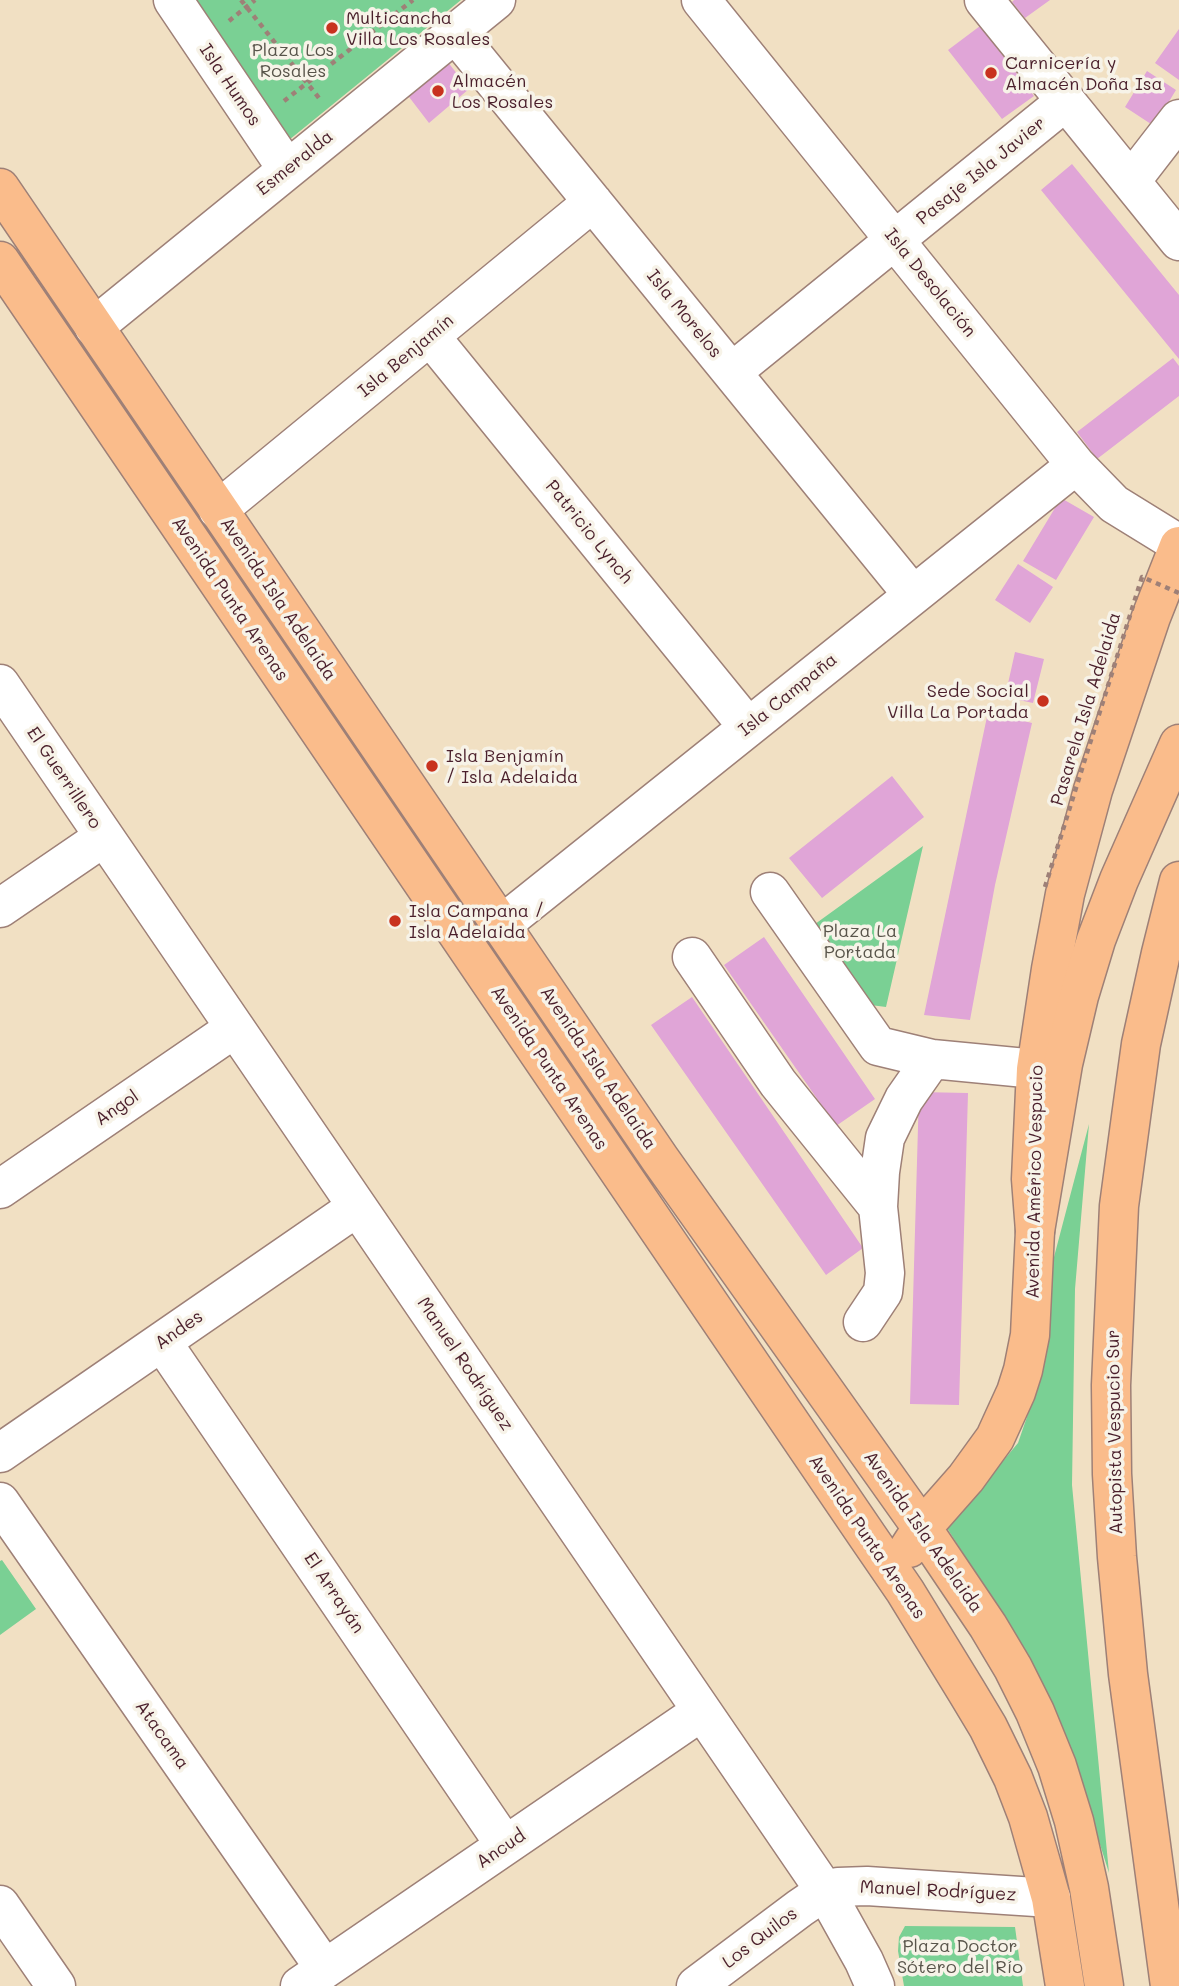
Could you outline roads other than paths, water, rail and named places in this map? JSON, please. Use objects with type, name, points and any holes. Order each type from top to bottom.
[{"type":"main road","name":"Avenida Isla Adelaida","points":[[0,188],[660,1159],[971,1598],[1013,1668],[1056,1766],[1074,1821],[1089,1888],[1104,1986]]},
{"type":"main road","name":"Avenida Punta Arenas","points":[[0,261],[905,1591],[988,1727],[1013,1777],[1051,1898]]},
{"type":"main road","name":"Avenida Américo Vespucio","points":[[905,1591],[904,1567],[913,1540],[980,1461],[995,1438],[1016,1392],[1025,1361],[1030,1335],[1035,1231],[1031,1179],[1036,1069],[1065,894],[1093,790],[1151,617],[1179,545]]},
{"type":"main road","points":[[1035,1231],[1063,1064],[1079,996],[1096,940],[1123,869],[1179,744]]},
{"type":"main road","name":"Autopista Vespucio Sur","points":[[1170,1986],[1128,1674],[1112,1474],[1111,1385],[1119,1206],[1129,1129],[1141,1044],[1179,881]]},
{"type":"main road","points":[[1051,1898],[1065,1986]]},
{"type":"street","name":"Isla Humos","points":[[173,0],[287,169]]},
{"type":"street","name":"Esmeralda","points":[[94,327],[496,0]]},
{"type":"street","name":"Isla Desolación","points":[[701,0],[1076,465],[1114,505],[1179,545]]},
{"type":"street","points":[[984,0],[1179,241]]},
{"type":"street","name":"Isla Morelos","points":[[455,33],[914,595]]},
{"type":"street","name":"Pasaje Isla Javier","points":[[732,372],[1066,102]]},
{"type":"street","points":[[1131,181],[1179,119]]},
{"type":"street","name":"Isla Benjamín","points":[[218,510],[593,202]]},
{"type":"street","name":"Patricio Lynch","points":[[430,336],[748,727]]},
{"type":"street","name":"Isla Campaña","points":[[500,926],[1076,465]]},
{"type":"street","name":"El Guerrillero","points":[[0,684],[104,837]]},
{"type":"street","points":[[0,908],[104,837]]},
{"type":"street","name":"Manuel Rodríguez","points":[[104,837],[825,1891],[864,1961],[874,1986]]},
{"type":"street","points":[[770,892],[878,1045],[932,1059],[1036,1069]]},
{"type":"street","points":[[692,957],[778,1083],[878,1207]]},
{"type":"street","name":"Angol","points":[[0,1189],[235,1028]]},
{"type":"street","points":[[863,1322],[883,1292],[885,1273],[878,1207],[885,1138],[904,1099],[932,1059]]},
{"type":"street","name":"Andes","points":[[0,1453],[357,1207]]},
{"type":"street","name":"El Arrayán","points":[[162,1342],[505,1845]]},
{"type":"street","name":"Atacama","points":[[6,1524],[312,1977]]},
{"type":"street","name":"Ancud","points":[[312,1977],[702,1711]]},
{"type":"street","name":"Manuel Rodríguez","points":[[825,1891],[859,1886],[1051,1898]]},
{"type":"street","name":"Los Quilos","points":[[696,1986],[825,1891]]},
{"type":"street","points":[[0,1905],[55,1986]]},
{"type":"place","name":"Multicancha Villa Los Rosales","points":[[332,28]]},
{"type":"place","name":"Carnicería y Almacén Doña Isa","points":[[991,73]]},
{"type":"place","name":"Almacén Los Rosales","points":[[438,91]]},
{"type":"place","name":"Sede Social Villa La Portada","points":[[1043,701]]},
{"type":"place","name":"Isla Benjamín / Isla Adelaida","points":[[432,766]]},
{"type":"place","name":"Isla Campana / Isla Adelaida","points":[[395,921]]},
{"type":"park label","name":"Plaza Los Rosales","points":[[293,60]]},
{"type":"park label","name":"Plaza La Portada","points":[[860,941]]},
{"type":"park label","name":"Plaza Doctor Sótero del Río","points":[[960,1956]]}]
